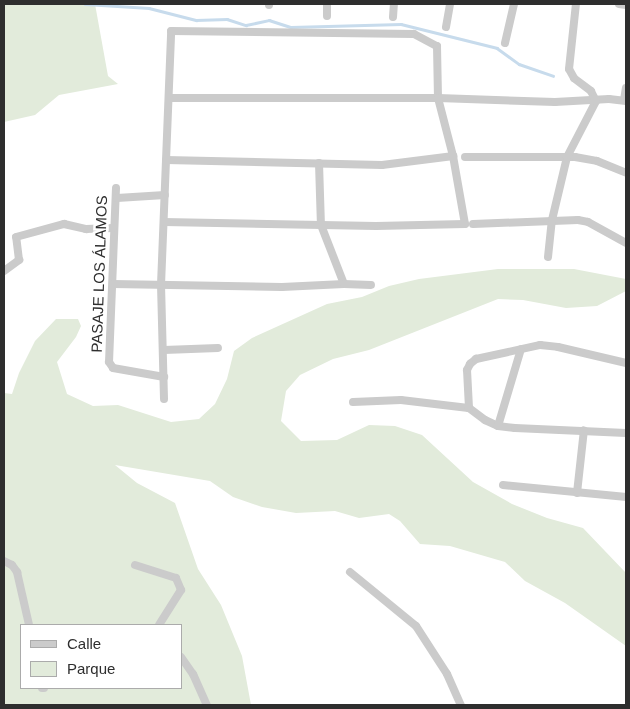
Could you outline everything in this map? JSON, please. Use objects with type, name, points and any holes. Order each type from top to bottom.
[{"type":"street","points":[[327,4],[327,16]]},
{"type":"street","points":[[393,16],[394,4]]},
{"type":"street","points":[[446,27],[450,4]]},
{"type":"street","points":[[505,43],[514,4]]},
{"type":"street","points":[[576,4],[569,69],[574,78],[596,100]]},
{"type":"street","points":[[619,4],[626,5]]},
{"type":"street","points":[[164,222],[321,226],[464,224],[453,156],[438,98],[437,46],[414,34],[171,31],[170,98],[166,160],[161,285],[164,399]]},
{"type":"street","points":[[170,98],[438,98],[555,102],[625,101],[626,88]]},
{"type":"street","points":[[548,257],[552,220],[567,157],[596,100]]},
{"type":"street","points":[[166,160],[382,164],[453,156]]},
{"type":"street","points":[[465,157],[588,158],[626,174]]},
{"type":"street","points":[[319,163],[321,226],[344,284]]},
{"type":"street","name":"PASAJE LOS ÁLAMOS","points":[[116,188],[109,362],[113,368],[164,377]]},
{"type":"street","points":[[117,198],[165,195]]},
{"type":"street","points":[[473,224],[552,220],[583,221],[626,243]]},
{"type":"street","points":[[4,271],[19,260],[16,237],[64,224],[86,229],[113,228]]},
{"type":"street","points":[[113,284],[282,287],[344,284],[371,285]]},
{"type":"street","points":[[469,408],[467,370],[476,359],[540,345],[558,347],[626,362]]},
{"type":"street","points":[[164,350],[218,348]]},
{"type":"street","points":[[498,426],[521,349]]},
{"type":"street","points":[[353,402],[401,400],[469,408],[485,420],[498,426],[626,433]]},
{"type":"street","points":[[577,492],[584,430]]},
{"type":"street","points":[[503,485],[626,496]]},
{"type":"street","points":[[4,561],[12,565],[17,572],[29,624]]},
{"type":"street","points":[[135,565],[176,578],[181,590],[160,624]]},
{"type":"street","points":[[350,572],[416,626],[447,674],[461,705]]},
{"type":"street","points":[[182,658],[193,674],[206,705]]},
{"type":"green space","points":[[4,4],[95,4],[108,76],[118,84],[59,95],[35,115],[4,122]]},
{"type":"green space","points":[[498,269],[574,269],[626,279],[626,291],[597,306],[566,308],[523,300],[498,299],[369,350],[333,359],[300,375],[286,391],[281,421],[301,441],[337,440],[369,425],[395,426],[422,435],[473,482],[512,504],[547,518],[583,528],[626,573],[626,646],[565,603],[525,581],[505,562],[450,546],[420,544],[400,521],[389,514],[359,518],[335,511],[296,513],[262,507],[233,497],[210,481],[115,465],[137,483],[175,503],[198,569],[221,605],[242,656],[251,705],[4,705],[4,393],[12,394],[19,373],[35,341],[56,319],[78,319],[81,326],[76,337],[57,362],[67,394],[93,406],[118,405],[171,422],[199,419],[215,404],[227,379],[234,351],[252,338],[327,304],[362,297],[389,286],[419,279]]},
{"type":"waterway","points":[[85,4],[149,8],[196,20],[227,19],[246,25],[269,20],[291,27],[401,24],[497,48],[519,64],[553,76]]}]
